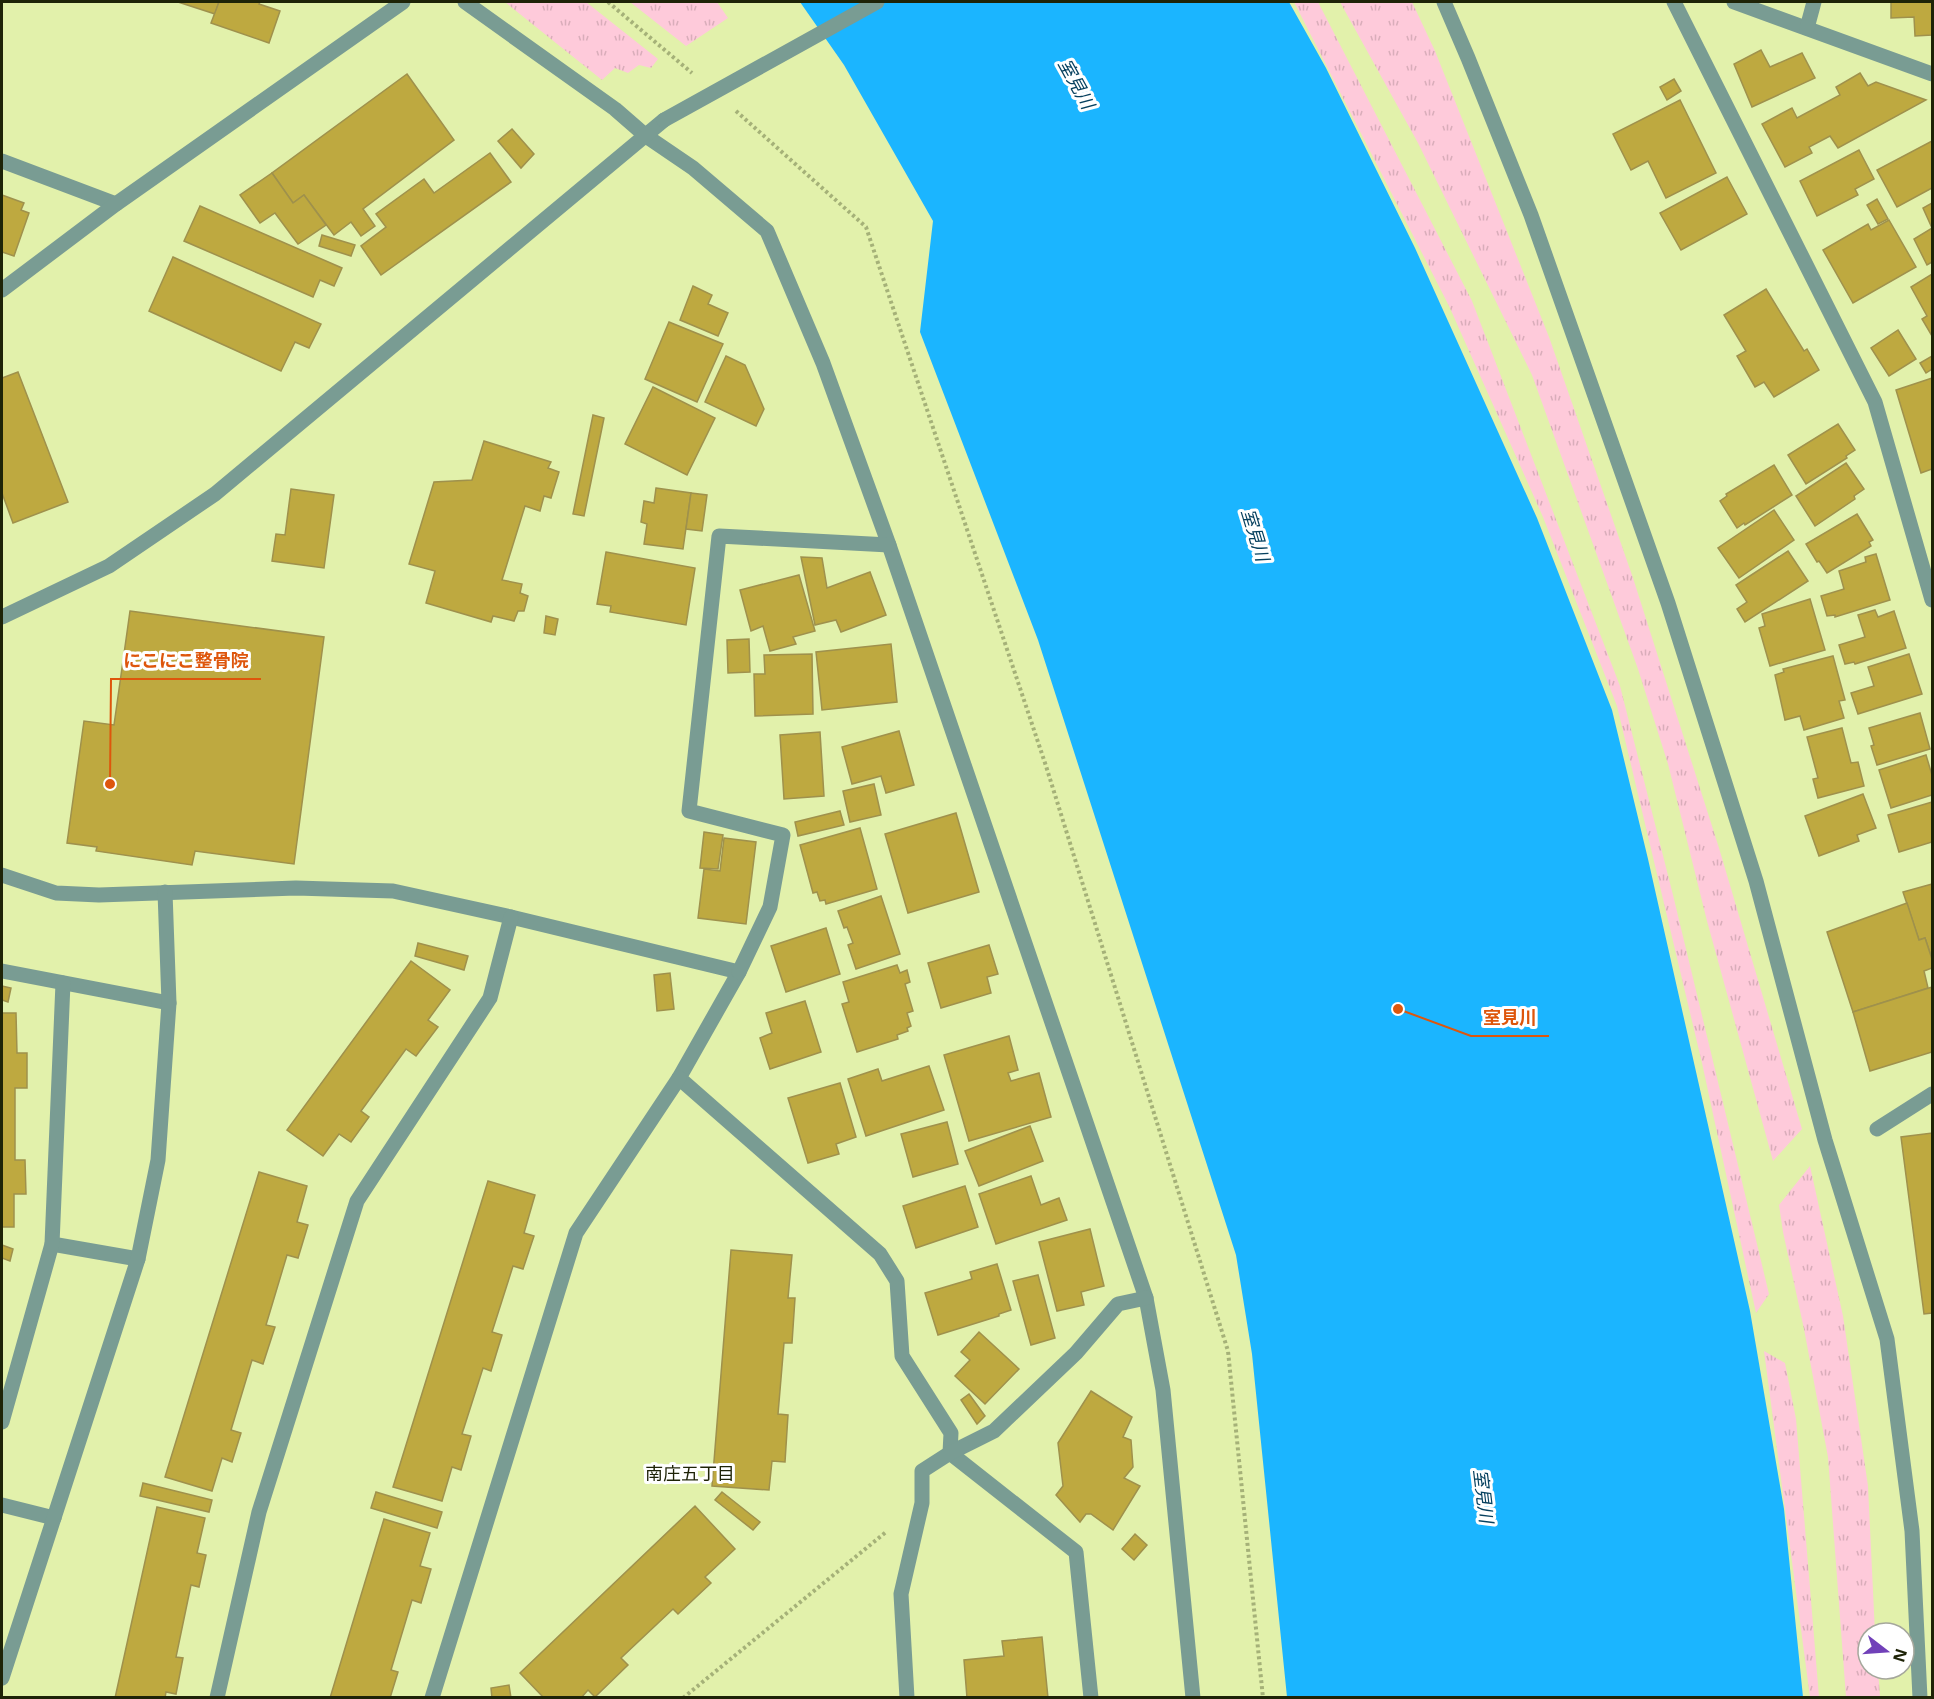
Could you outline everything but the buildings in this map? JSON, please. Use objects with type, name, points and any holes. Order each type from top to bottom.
[{"type":"street","points":[[2,290],[116,204],[403,2]]},
{"type":"street","points":[[465,2],[693,168],[767,231],[823,363],[889,545],[1146,1298],[1163,1390],[1193,1698]]},
{"type":"street","points":[[2,617],[109,566],[215,494],[664,120],[877,2]]},
{"type":"street","points":[[1444,2],[1531,215],[1668,603],[1756,881],[1825,1140],[1887,1339],[1912,1531],[1920,1698]]},
{"type":"street","points":[[1674,2],[1875,402],[1932,600]]},
{"type":"street","points":[[1734,2],[1932,74]]},
{"type":"street","points":[[1807,28],[1814,2]]},
{"type":"street","points":[[2,162],[116,204]]},
{"type":"street","points":[[432,1698],[576,1233],[679,1078],[739,972],[770,906],[783,835],[689,811],[718,536],[889,545]]},
{"type":"street","points":[[2,875],[56,893],[99,895],[296,888],[393,891],[739,972]]},
{"type":"street","points":[[2,1678],[138,1259],[158,1160],[169,1003],[165,892]]},
{"type":"street","points":[[217,1698],[259,1512],[357,1201],[490,998],[511,917]]},
{"type":"street","points":[[2,971],[169,1003]]},
{"type":"street","points":[[2,1422],[52,1245],[63,983]]},
{"type":"street","points":[[679,1078],[880,1254],[897,1281],[902,1356],[951,1433],[950,1453]]},
{"type":"street","points":[[1877,1129],[1932,1094]]},
{"type":"street","points":[[52,1245],[138,1259]]},
{"type":"street","points":[[907,1698],[901,1594],[922,1503],[922,1471],[950,1453],[994,1431],[1076,1353],[1118,1304],[1146,1298]]},
{"type":"street","points":[[950,1453],[1076,1552],[1091,1698]]},
{"type":"street","points":[[2,1504],[54,1518]]},
{"type":"path","points":[[608,2],[693,74]]},
{"type":"path","points":[[728,105],[866,227],[1046,766],[1228,1351],[1263,1698]]},
{"type":"path","points":[[683,1698],[922,1503]]},
{"type":"green space","points":[[505,2],[586,2],[658,59],[651,68],[639,65],[628,73],[615,68],[602,80]]},
{"type":"green space","points":[[630,2],[717,2],[728,18],[686,46]]},
{"type":"green space","points":[[1294,2],[1318,2],[1472,301],[1620,686],[1769,1294],[1756,1313],[1702,1063],[1617,706],[1543,517],[1449,306]]},
{"type":"green space","points":[[1340,2],[1412,2],[1435,51],[1549,337],[1633,578],[1719,848],[1802,1129],[1773,1161],[1707,921],[1668,764],[1638,669],[1532,375],[1418,143]]},
{"type":"green space","points":[[1810,1166],[1843,1316],[1868,1486],[1874,1621],[1856,1621],[1856,1681],[1879,1681],[1880,1697],[1846,1697],[1828,1457],[1779,1205]]},
{"type":"green space","points":[[1764,1351],[1785,1363],[1796,1419],[1819,1697],[1810,1697]]},
{"type":"water","points":[[800,2],[1289,2],[1326,68],[1415,248],[1537,518],[1612,710],[1750,1311],[1784,1509],[1803,1697],[1287,1697],[1252,1354],[1236,1255],[1038,640],[920,332],[933,221],[844,65]]},
{"type":"place","name":"にこにこ整骨院","points":[[110,784]]},
{"type":"place","name":"室見川","points":[[1398,1009]]},
{"type":"district","name":"南庄五丁目","points":[[690,1474]]}]
